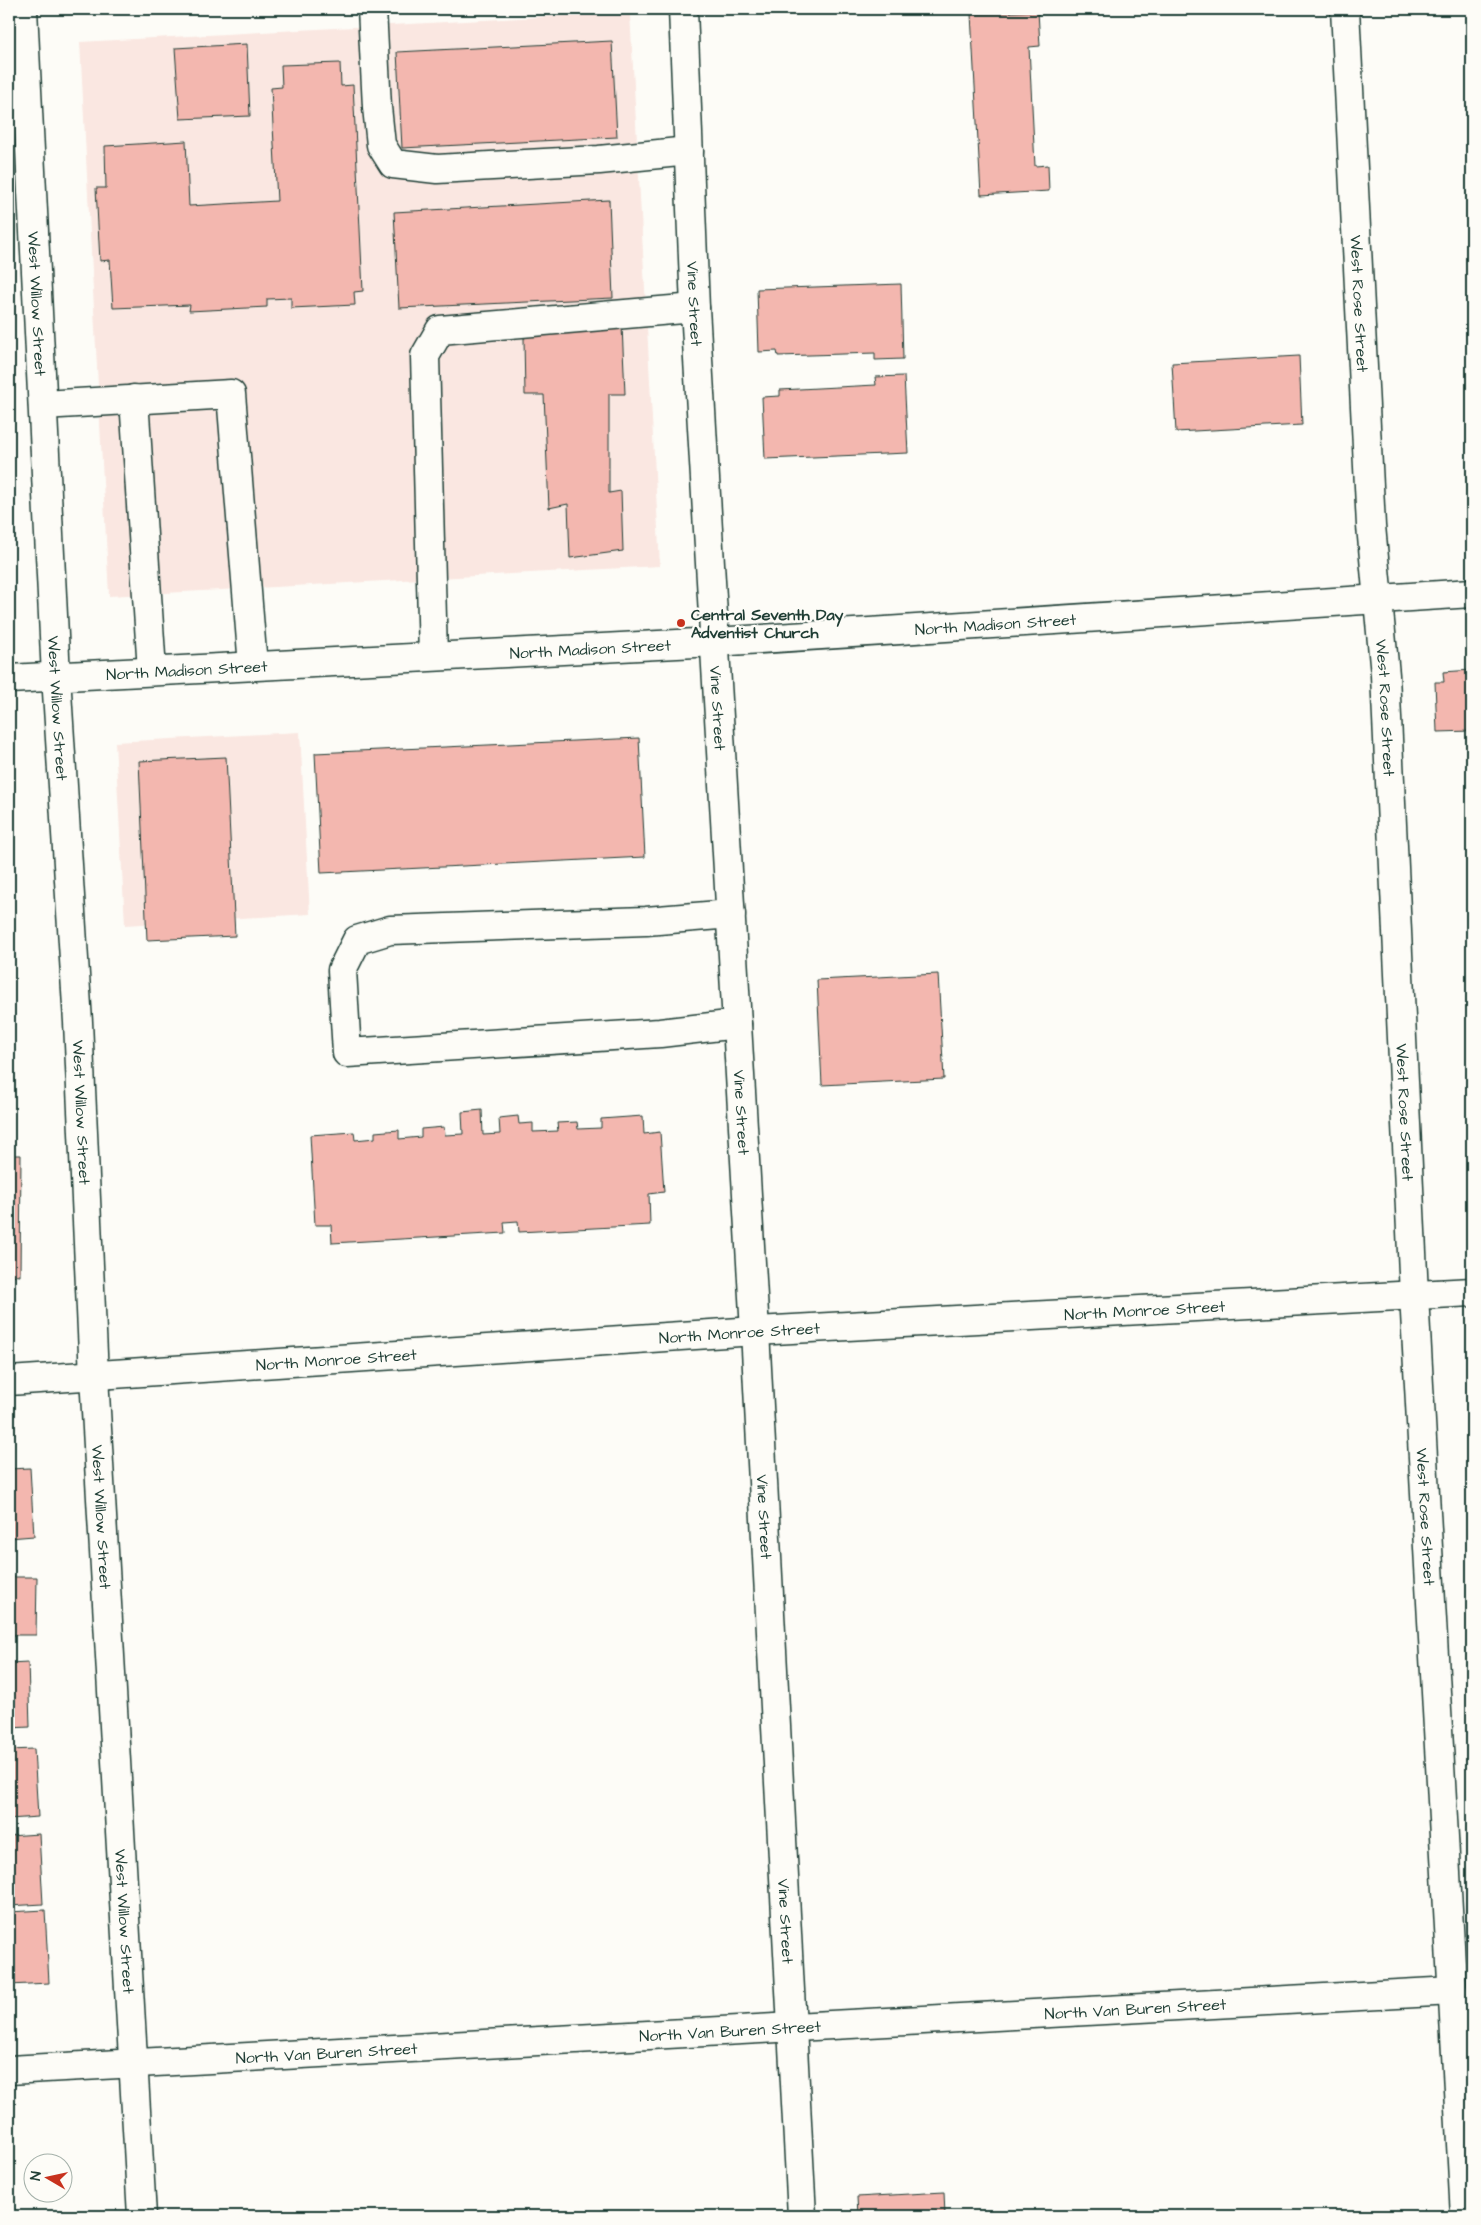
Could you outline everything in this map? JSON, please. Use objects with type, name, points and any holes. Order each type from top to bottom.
[{"type":"street","name":"West Willow Street","points":[[23,9],[56,676],[78,1022],[94,1376],[142,2216]]},
{"type":"street","points":[[372,9],[381,145],[393,164],[437,168],[599,160],[689,151]]},
{"type":"street","name":"Vine Street","points":[[683,9],[695,308],[755,1330],[802,2216]]},
{"type":"street","name":"West Rose Street","points":[[1345,9],[1372,526],[1385,675],[1414,1295],[1465,2216]]},
{"type":"street","points":[[433,656],[425,356],[440,330],[695,308]]},
{"type":"street","points":[[43,405],[231,394],[253,666]]},
{"type":"street","points":[[134,400],[152,671]]},
{"type":"street","name":"North Madison Street","points":[[9,679],[715,642],[1472,593]]},
{"type":"street","points":[[731,914],[646,921],[390,930],[357,940],[342,970],[347,1053],[660,1033],[737,1024]]},
{"type":"street","name":"North Monroe Street","points":[[9,1381],[755,1330],[1472,1292]]},
{"type":"street","name":"North Van Buren Street","points":[[9,2070],[1453,1991]]},
{"type":"shaded area","points":[[630,12],[660,566],[109,596],[80,42]]},
{"type":"shaded area","points":[[300,732],[310,914],[125,925],[115,742]]},
{"type":"building","points":[[1038,11],[1040,46],[1029,47],[1035,166],[1048,165],[1049,191],[981,195],[971,14]]},
{"type":"building","points":[[612,41],[617,137],[402,148],[397,52]]},
{"type":"building","points":[[247,44],[250,116],[180,119],[175,48]]},
{"type":"building","points":[[340,63],[341,86],[353,85],[363,291],[354,292],[355,305],[291,308],[291,298],[267,299],[267,307],[189,311],[190,305],[113,308],[110,260],[100,261],[96,188],[106,188],[105,146],[186,141],[189,206],[277,201],[271,88],[282,87],[281,65]]},
{"type":"building","points":[[609,200],[613,298],[399,308],[394,212]]},
{"type":"building","points":[[901,284],[903,359],[875,360],[875,353],[778,356],[777,351],[759,352],[757,289]]},
{"type":"building","points":[[596,320],[599,330],[622,326],[625,394],[609,394],[609,493],[621,491],[623,551],[570,558],[568,504],[549,508],[544,395],[525,395],[524,338]]},
{"type":"building","points":[[1299,356],[1302,425],[1176,432],[1172,363]]},
{"type":"building","points":[[904,376],[908,453],[765,459],[762,397],[780,396],[780,390],[876,385],[875,377]]},
{"type":"building","points":[[1472,670],[1472,731],[1437,732],[1435,682],[1444,682],[1443,672]]},
{"type":"building","points":[[639,738],[645,857],[321,873],[315,753]]},
{"type":"building","points":[[226,757],[235,936],[147,940],[139,761]]},
{"type":"building","points":[[938,974],[944,1079],[822,1085],[817,980]]},
{"type":"building","points":[[482,1110],[483,1135],[500,1134],[499,1118],[518,1116],[519,1124],[533,1123],[533,1132],[558,1131],[557,1123],[577,1122],[578,1129],[601,1128],[601,1119],[643,1116],[644,1134],[660,1132],[664,1192],[649,1194],[650,1225],[519,1232],[518,1221],[504,1222],[505,1233],[332,1243],[331,1225],[315,1225],[310,1135],[354,1132],[355,1140],[375,1138],[375,1132],[399,1130],[399,1139],[421,1137],[421,1129],[444,1127],[445,1135],[463,1134],[462,1112]]},
{"type":"building","points":[[9,1155],[21,1155],[20,1276],[9,1275]]},
{"type":"building","points":[[30,1468],[34,1536],[9,1538],[9,1469]]},
{"type":"building","points":[[9,1577],[37,1577],[36,1635],[9,1635]]},
{"type":"building","points":[[28,1662],[30,1727],[9,1728],[9,1663]]},
{"type":"building","points":[[34,1749],[38,1817],[9,1819],[9,1750]]},
{"type":"building","points":[[39,1834],[43,1904],[9,1906],[9,1836]]},
{"type":"building","points":[[45,1910],[49,1983],[9,1985],[9,1912]]},
{"type":"building","points":[[944,2192],[945,2216],[858,2216],[857,2197]]},
{"type":"place","name":"Central Seventh Day Adventist Church","points":[[681,623]]}]
